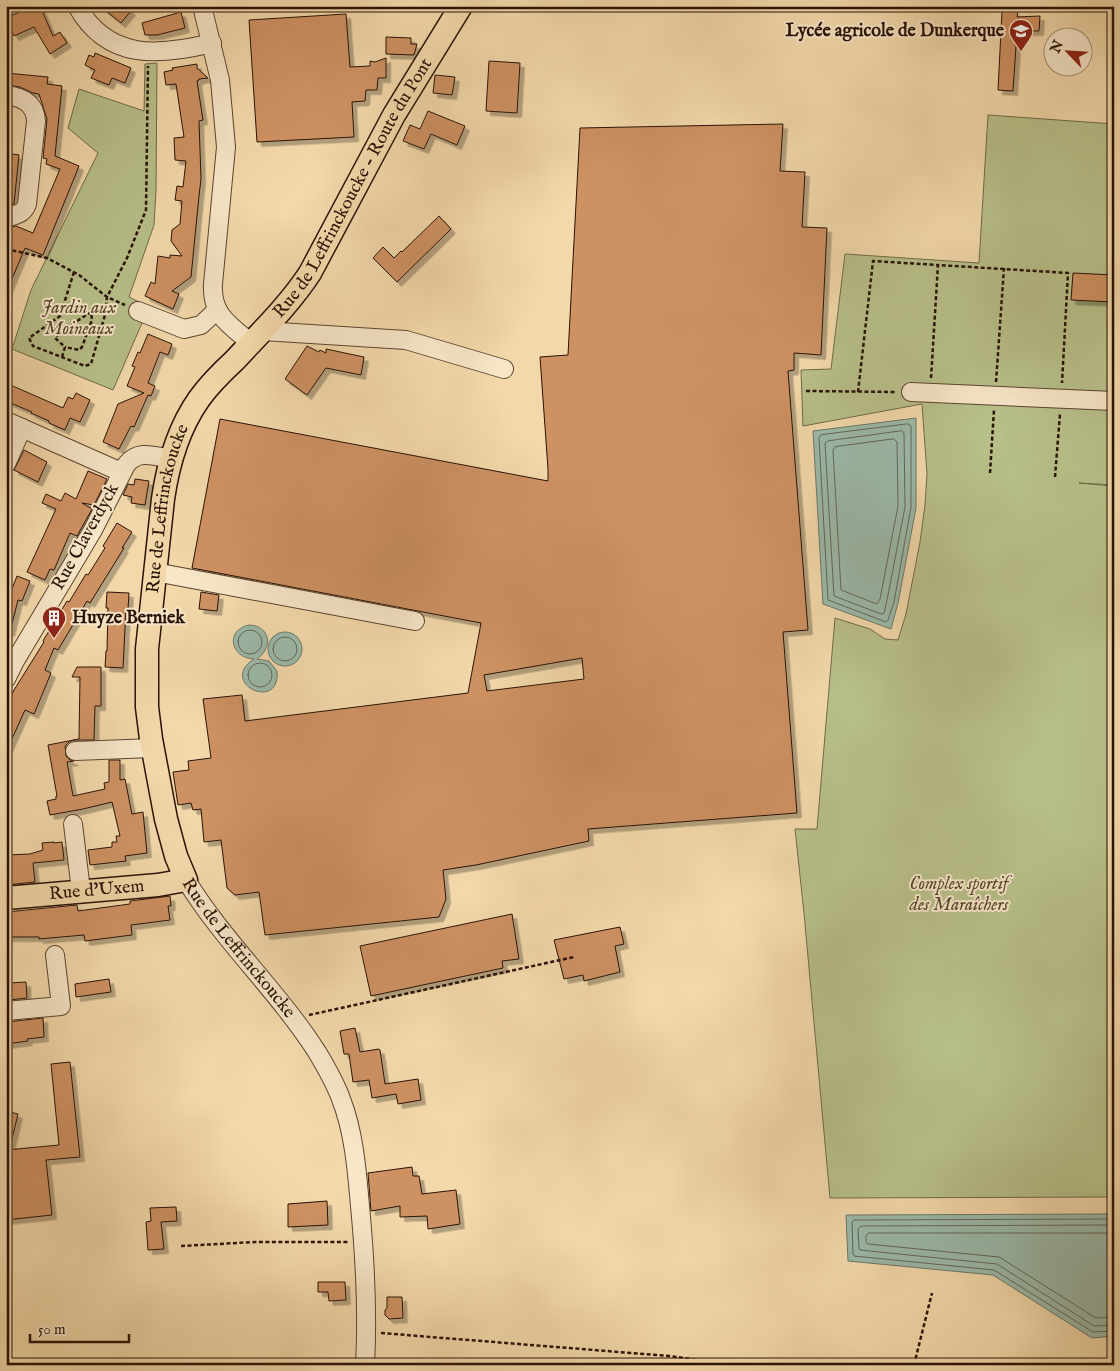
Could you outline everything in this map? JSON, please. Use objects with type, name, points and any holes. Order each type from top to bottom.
[{"type":"main road","name":"Rue de Leffrinckoucke - Route du Pont","points":[[232,362],[289,302],[310,273],[401,103],[461,6]]},
{"type":"main road","name":"Rue de Leffrinckoucke","points":[[186,880],[169,833],[152,748],[148,717],[146,674],[155,572],[162,499],[171,459],[179,437],[194,407],[203,394],[232,362]]},
{"type":"main road","name":"Rue d'Uxem","points":[[6,898],[186,880]]},
{"type":"street","points":[[77,6],[91,26],[125,48],[148,52],[188,48],[212,43]]},
{"type":"street","points":[[202,6],[212,43],[222,94],[226,147],[213,284],[214,301],[217,310],[228,324],[257,337],[406,340],[504,369]]},
{"type":"street","points":[[6,95],[20,97],[27,101],[35,112],[36,120],[26,208],[19,214],[6,218]]},
{"type":"street","points":[[138,311],[184,329],[201,325],[217,310]]},
{"type":"street","points":[[911,392],[1114,401]]},
{"type":"street","points":[[6,420],[121,472]]},
{"type":"street","points":[[6,464],[22,428]]},
{"type":"street","name":"Rue Claverdyck","points":[[6,678],[93,530],[121,472],[130,459],[139,455],[171,459]]},
{"type":"street","points":[[155,572],[415,621]]},
{"type":"street","points":[[75,751],[152,748]]},
{"type":"street","points":[[73,824],[81,891]]},
{"type":"street","name":"Rue de Leffrinckoucke","points":[[186,880],[221,930],[316,1050],[331,1075],[342,1099],[354,1150],[363,1242],[367,1332],[366,1365]]},
{"type":"street","points":[[6,1011],[62,1006],[55,955]]},
{"type":"path","points":[[74,272],[60,316],[28,338],[33,346],[85,366],[91,364],[105,315],[107,297],[127,258],[146,210],[148,52]]},
{"type":"path","points":[[6,249],[47,258],[74,272],[107,297],[138,311]]},
{"type":"path","points":[[858,392],[873,260],[1068,273],[1062,399],[1055,477]]},
{"type":"path","points":[[930,393],[938,265]]},
{"type":"path","points":[[990,473],[1004,268]]},
{"type":"path","points":[[90,312],[92,320],[82,347],[79,350],[65,347],[55,338],[60,332],[90,312]]},
{"type":"path","points":[[62,357],[65,347]]},
{"type":"path","points":[[806,391],[911,392]]},
{"type":"path","points":[[292,1019],[574,957]]},
{"type":"path","points":[[180,1246],[255,1242],[363,1242]]},
{"type":"path","points":[[914,1365],[932,1292]]},
{"type":"path","points":[[367,1332],[674,1356],[735,1365]]},
{"type":"green space","name":"Jardin aux Moineaux","points":[[157,63],[154,225],[129,297],[149,307],[113,390],[12,349],[31,290],[98,153],[68,128],[79,89],[144,111],[145,64]]},
{"type":"green space","name":"Complex sportif des Maraîchers","points":[[988,115],[1114,124],[1114,485],[1079,483],[1114,486],[1114,1197],[830,1198],[795,829],[817,829],[835,618],[870,629],[885,639],[898,640],[906,614],[920,542],[927,474],[922,404],[803,426],[801,370],[831,369],[845,254],[979,263]]},
{"type":"water","points":[[916,418],[916,508],[898,603],[891,629],[823,604],[813,431]]},
{"type":"water","points":[[249,625],[262,629],[267,638],[266,649],[257,659],[269,661],[277,671],[276,684],[270,690],[262,692],[253,690],[246,684],[243,677],[245,668],[254,659],[240,654],[234,644],[234,638],[236,632]]},
{"type":"water","points":[[285,632],[292,633],[297,637],[301,642],[301,656],[297,661],[292,665],[285,666],[278,665],[273,661],[269,656],[268,649],[269,642],[273,637],[278,633]]},
{"type":"water","points":[[1114,1214],[1114,1336],[1092,1338],[993,1275],[848,1261],[846,1215]]},
{"type":"building","points":[[33,6],[40,6],[53,36],[60,32],[67,43],[50,54],[34,27],[14,36],[6,18]]},
{"type":"building","points":[[100,6],[126,6],[131,11],[121,23]]},
{"type":"building","points":[[1002,11],[1018,12],[1017,17],[1040,16],[1039,31],[1017,31],[1013,91],[998,90]]},
{"type":"building","points":[[181,12],[185,28],[157,35],[145,35],[142,23]]},
{"type":"building","points":[[346,14],[350,67],[370,66],[370,61],[375,62],[386,58],[386,78],[378,78],[377,90],[366,90],[365,101],[352,102],[354,137],[257,142],[249,20]]},
{"type":"building","points":[[386,37],[411,38],[411,44],[417,44],[414,55],[386,54]]},
{"type":"building","points":[[95,53],[131,68],[125,83],[112,78],[109,85],[91,78],[95,70],[85,65],[89,55],[94,57]]},
{"type":"building","points":[[489,61],[520,63],[517,113],[486,111]]},
{"type":"building","points":[[197,64],[197,68],[208,78],[197,81],[203,120],[199,121],[201,179],[191,277],[172,291],[179,294],[173,309],[145,296],[151,282],[155,284],[158,256],[170,258],[170,255],[182,256],[171,241],[172,230],[180,224],[182,201],[175,200],[177,186],[183,187],[186,161],[175,160],[174,138],[184,137],[176,84],[166,85],[164,72],[173,70],[172,68]]},
{"type":"building","points":[[6,73],[48,77],[47,84],[62,86],[55,156],[79,166],[43,255],[25,248],[6,293],[6,235],[9,228],[16,226],[33,233],[60,169],[46,164],[47,159],[43,158],[47,119],[39,94],[20,87],[6,85]]},
{"type":"building","points":[[435,75],[455,77],[452,95],[433,93]]},
{"type":"building","points":[[428,111],[465,126],[457,145],[431,134],[424,149],[403,141],[410,125],[420,129]]},
{"type":"building","points":[[783,124],[780,171],[805,172],[802,227],[827,228],[821,355],[794,353],[794,370],[788,371],[808,630],[783,632],[797,813],[588,829],[589,841],[476,865],[443,870],[446,899],[439,917],[265,935],[259,892],[235,895],[227,888],[221,840],[204,842],[201,809],[193,810],[191,803],[178,805],[173,772],[189,770],[188,761],[211,758],[203,699],[242,695],[245,721],[468,693],[481,623],[192,568],[220,419],[548,481],[540,357],[568,355],[580,128]],"holes":[[[582,658],[584,679],[487,691],[484,675]]]},
{"type":"building","points":[[6,153],[19,155],[14,204],[6,203]]},
{"type":"building","points":[[439,216],[451,229],[397,282],[373,258],[383,247],[394,258]]},
{"type":"building","points":[[1073,273],[1114,275],[1114,302],[1071,300]]},
{"type":"building","points":[[148,334],[172,344],[168,355],[160,352],[148,383],[155,386],[151,396],[148,395],[134,427],[131,426],[119,449],[103,442],[118,404],[144,393],[127,386],[135,367],[132,366]]},
{"type":"building","points":[[307,346],[319,352],[320,350],[326,353],[326,349],[364,357],[361,375],[326,368],[307,395],[285,379]]},
{"type":"building","points":[[6,383],[63,408],[68,397],[73,399],[76,393],[90,400],[80,422],[70,418],[65,430],[49,423],[49,421],[32,412],[6,401]]},
{"type":"building","points":[[24,450],[47,462],[38,482],[14,470]]},
{"type":"building","points":[[88,471],[107,479],[94,505],[82,503],[92,509],[77,536],[70,533],[54,570],[50,569],[45,580],[27,572],[56,509],[42,503],[46,494],[61,501],[65,493],[76,499]]},
{"type":"building","points":[[135,479],[149,481],[145,505],[131,503],[132,497],[123,495],[128,484],[134,485]]},
{"type":"building","points":[[117,523],[132,532],[90,603],[87,601],[58,650],[54,648],[45,670],[51,673],[34,714],[25,710],[6,752],[6,708],[14,690],[67,601],[69,602],[105,548],[103,546]]},
{"type":"building","points":[[17,576],[30,581],[22,601],[18,600],[10,632],[6,631],[6,604]]},
{"type":"building","points":[[107,592],[129,593],[128,609],[126,609],[123,668],[105,667],[107,651]]},
{"type":"building","points":[[201,592],[219,595],[217,611],[199,609]]},
{"type":"building","points":[[77,667],[101,667],[101,706],[95,706],[94,740],[74,740],[65,746],[66,756],[74,761],[67,762],[73,796],[105,789],[104,783],[109,782],[109,760],[120,760],[120,780],[125,779],[132,814],[143,812],[147,853],[125,856],[126,861],[90,865],[88,850],[112,847],[112,842],[117,842],[116,836],[120,836],[112,802],[50,815],[47,801],[56,799],[57,796],[48,745],[79,739],[80,677],[72,677]]},
{"type":"building","points":[[62,842],[64,860],[33,863],[35,882],[6,885],[6,855],[30,854],[43,850],[42,843]]},
{"type":"building","points":[[170,896],[171,906],[168,906],[170,920],[131,925],[132,935],[85,941],[84,935],[39,939],[39,937],[6,937],[6,912],[77,905],[78,911],[130,904],[130,901]]},
{"type":"building","points":[[512,914],[519,959],[502,961],[503,968],[371,996],[360,946]]},
{"type":"building","points":[[620,927],[624,944],[615,946],[620,972],[584,981],[583,975],[564,979],[554,940]]},
{"type":"building","points":[[109,979],[111,992],[76,997],[75,984]]},
{"type":"building","points":[[26,982],[27,998],[9,1000],[9,983]]},
{"type":"building","points":[[43,1018],[44,1037],[6,1044],[6,1022]]},
{"type":"building","points":[[355,1028],[360,1052],[380,1050],[385,1084],[418,1079],[421,1100],[398,1104],[396,1094],[372,1098],[369,1080],[353,1082],[349,1054],[344,1054],[340,1031]]},
{"type":"building","points":[[70,1062],[80,1157],[46,1160],[52,1215],[6,1220],[6,1150],[59,1145],[51,1064]]},
{"type":"building","points":[[6,1111],[18,1114],[10,1147],[6,1146]]},
{"type":"building","points":[[412,1167],[413,1176],[419,1176],[422,1194],[456,1190],[460,1224],[428,1229],[427,1216],[400,1217],[400,1206],[371,1211],[368,1173]]},
{"type":"building","points":[[327,1201],[328,1225],[288,1227],[288,1204]]},
{"type":"building","points":[[176,1207],[177,1221],[161,1222],[164,1249],[148,1250],[146,1222],[151,1221],[150,1208]]},
{"type":"building","points":[[318,1282],[345,1282],[346,1300],[329,1301],[328,1292],[318,1292]]},
{"type":"building","points":[[387,1297],[402,1297],[403,1318],[389,1319],[385,1315]]},
{"type":"place","name":"Lycée agricole de Dunkerque","points":[[1021,52]]},
{"type":"place","name":"Huyze Berniek","points":[[54,639]]}]
